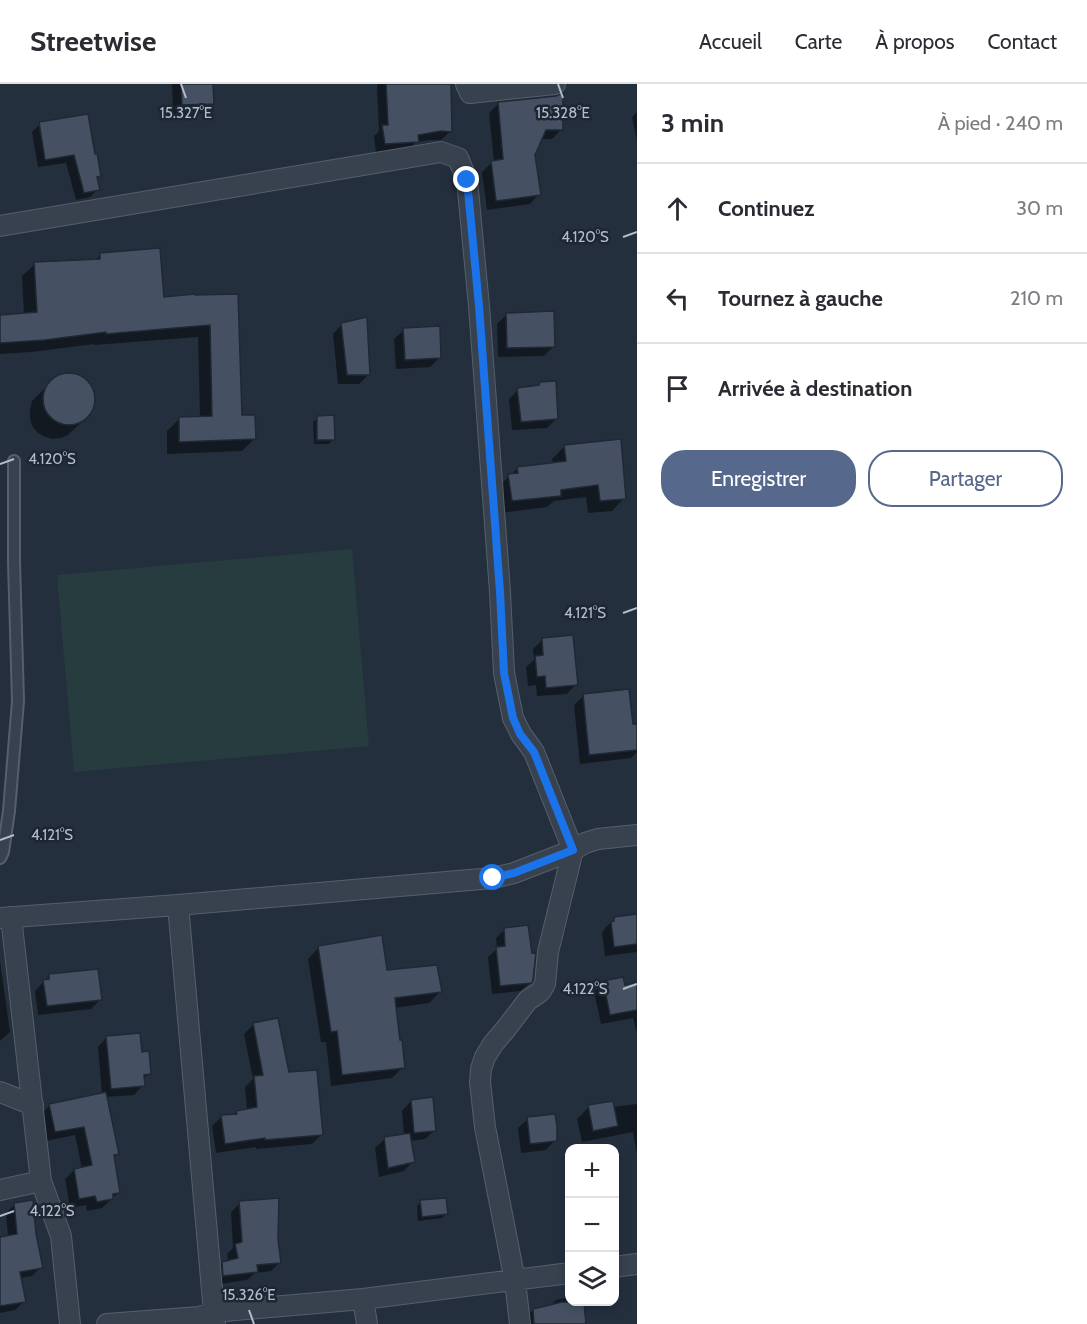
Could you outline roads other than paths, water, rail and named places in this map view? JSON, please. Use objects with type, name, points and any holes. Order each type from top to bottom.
[{"type":"street","points":[[466,84],[470,93],[555,84]]},
{"type":"street","points":[[0,226],[441,152],[458,158],[467,180],[479,306],[504,673],[513,718],[520,734],[534,752],[573,850],[548,952],[546,984],[540,992],[528,1000],[493,1044],[481,1069],[480,1082],[485,1127],[515,1281],[520,1324]]},
{"type":"street","points":[[70,1324],[61,1236],[41,1181],[33,1105],[6,918],[493,878],[514,873],[598,839],[637,835]]},
{"type":"street","points":[[178,905],[214,1318]]},
{"type":"street","points":[[0,1092],[33,1105]]},
{"type":"street","points":[[0,1191],[41,1181]]},
{"type":"street","points":[[619,1266],[637,1264]]},
{"type":"street","points":[[106,1324],[199,1317],[214,1318],[565,1275]]},
{"type":"street","points":[[363,1299],[367,1324]]},
{"type":"lane","points":[[0,858],[3,852],[9,811],[18,701],[14,461]]}]
